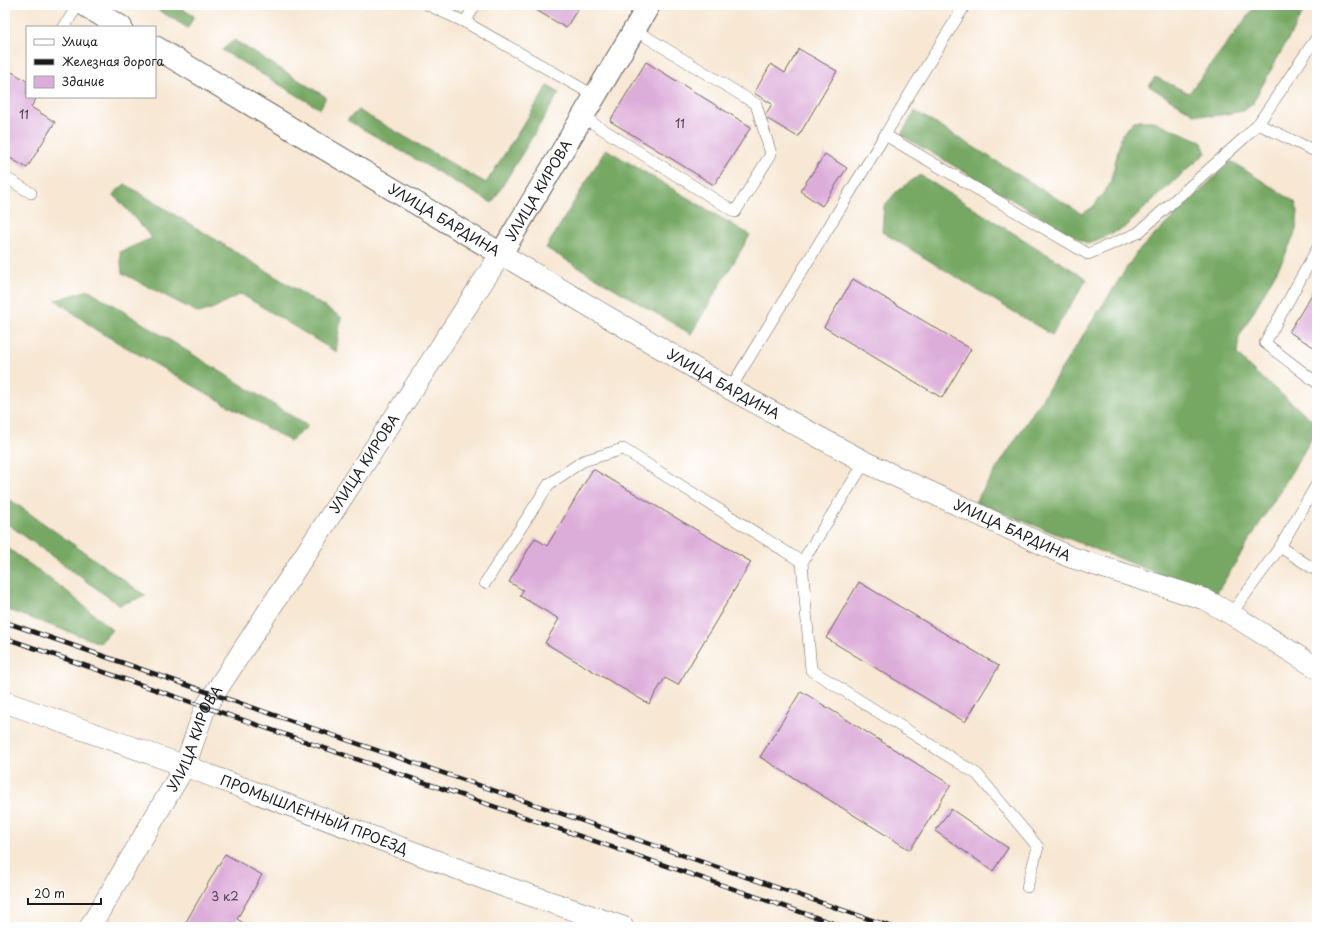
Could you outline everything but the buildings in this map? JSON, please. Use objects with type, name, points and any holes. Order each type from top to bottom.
[{"type":"street","points":[[85,5],[119,26]]},
{"type":"street","name":"УЛИЦА КИРОВА","points":[[90,927],[185,766],[205,708],[501,254],[650,5]]},
{"type":"street","name":"УЛИЦА БАРДИНА","points":[[156,48],[730,389],[865,462],[1070,557],[1204,599],[1231,614],[1317,668]]},
{"type":"street","name":"ПРОМЫШЛЕННЫЙ ПРОЕЗД","points":[[5,702],[185,766],[503,886],[623,927]]},
{"type":"lane","points":[[65,26],[78,5]]},
{"type":"lane","points":[[428,5],[465,22],[595,96]]},
{"type":"lane","points":[[465,22],[475,5]]},
{"type":"lane","points":[[730,389],[886,135],[915,85],[966,5]]},
{"type":"lane","points":[[583,117],[735,212],[771,154],[756,104],[635,30]]},
{"type":"lane","points":[[886,135],[1088,254],[1138,233],[1258,124],[1317,37]]},
{"type":"lane","points":[[1258,124],[1317,152]]},
{"type":"lane","points":[[5,178],[31,193]]},
{"type":"lane","points":[[1317,249],[1265,343],[1317,383]]},
{"type":"lane","points":[[485,583],[549,484],[583,461],[623,449],[802,562]]},
{"type":"lane","points":[[865,462],[802,562],[811,670],[977,774],[1038,847],[1027,886]]},
{"type":"lane","points":[[1231,614],[1280,547],[1317,484]]},
{"type":"lane","points":[[1280,547],[1317,571]]},
{"type":"green space","points":[[150,5],[175,5],[194,16],[188,28]]},
{"type":"green space","points":[[1256,5],[1307,5],[1252,104],[1243,111],[1212,116],[1194,114],[1149,86],[1155,77],[1189,93]]},
{"type":"green space","points":[[234,40],[326,97],[320,109],[222,50]]},
{"type":"green space","points":[[548,86],[559,93],[492,203],[347,120],[358,110],[486,183]]},
{"type":"green space","points":[[915,111],[1082,214],[1093,207],[1110,184],[1122,134],[1134,121],[1153,121],[1201,141],[1206,153],[1155,198],[1126,227],[1088,244],[901,135]]},
{"type":"green space","points":[[606,149],[750,235],[691,334],[546,248]]},
{"type":"green space","points":[[1231,161],[1295,202],[1298,212],[1296,230],[1284,258],[1239,337],[1237,354],[1257,374],[1315,422],[1316,431],[1215,596],[975,502],[1137,252]]},
{"type":"green space","points":[[920,175],[1087,279],[1052,335],[882,232],[884,206],[898,190]]},
{"type":"green space","points":[[125,184],[341,317],[336,352],[241,294],[214,308],[199,313],[122,273],[120,252],[152,238],[113,194]]},
{"type":"green space","points":[[89,290],[308,426],[290,441],[96,330],[56,300]]},
{"type":"green space","points":[[5,496],[146,596],[119,605],[5,522]]},
{"type":"green space","points":[[5,546],[69,593],[112,630],[100,643],[5,609]]},
{"type":"railway","points":[[5,622],[892,927]]},
{"type":"railway","points":[[5,638],[844,927]]}]
